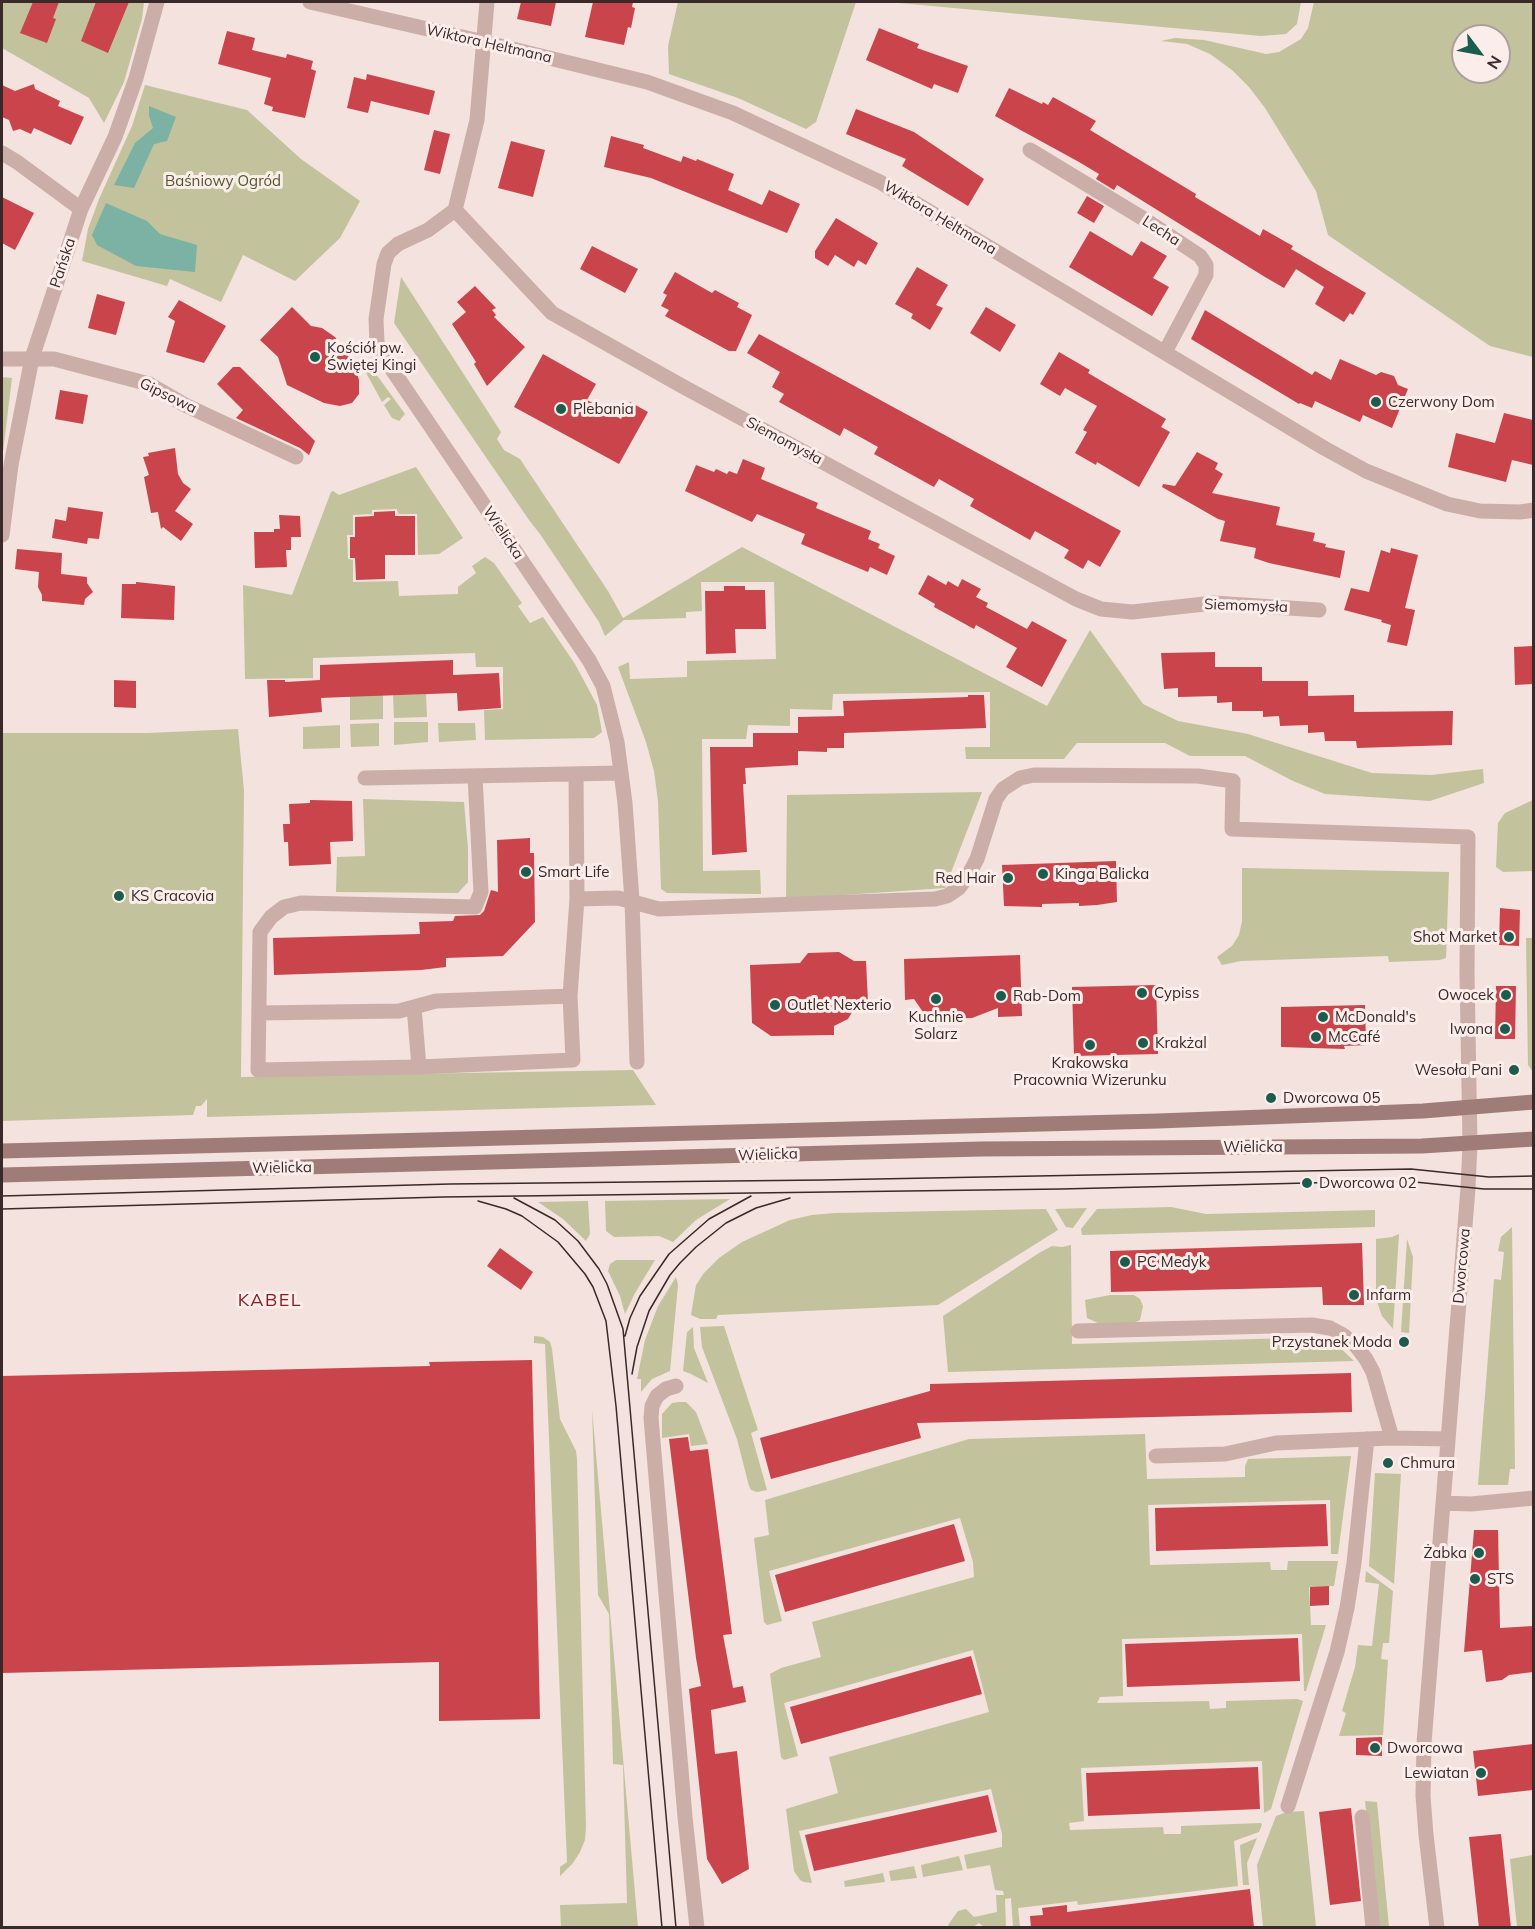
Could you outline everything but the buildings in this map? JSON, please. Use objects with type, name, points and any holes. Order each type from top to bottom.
[{"type":"main road","name":"Wielicka","points":[[2,1151],[1169,1120],[1423,1111],[1533,1102]]},
{"type":"main road","name":"Wielicka","points":[[2,1175],[981,1149],[1422,1146],[1533,1139]]},
{"type":"street","name":"Pańska","points":[[2,535],[11,465],[32,358],[81,209],[118,127],[136,78],[157,2]]},
{"type":"street","name":"Wiktora Heltmana","points":[[310,2],[647,82],[734,113],[815,149],[880,182],[1366,471],[1447,504],[1480,511],[1533,510]]},
{"type":"street","points":[[455,210],[477,120],[487,2]]},
{"type":"street","name":"Lecha","points":[[1030,150],[1200,256],[1206,265],[1206,275],[1165,352]]},
{"type":"street","points":[[2,153],[81,209]]},
{"type":"street","name":"Siemomysła","points":[[455,210],[552,313],[681,386],[1076,599],[1101,609],[1132,612],[1214,603],[1318,610]]},
{"type":"street","name":"Wielicka","points":[[455,210],[428,230],[398,244],[388,253],[384,264],[376,319],[377,343],[387,362],[589,660],[603,686],[617,742],[625,803],[632,900],[637,1062]]},
{"type":"street","name":"Gipsowa","points":[[2,359],[54,359],[149,384],[185,405],[296,457]]},
{"type":"street","points":[[364,778],[620,773]]},
{"type":"street","points":[[475,776],[481,892],[475,907],[301,903],[284,907],[271,917],[260,932],[258,1070],[419,1067],[573,1060],[570,996],[577,898],[576,775]]},
{"type":"street","points":[[577,898],[618,898],[659,909],[935,899],[947,896],[959,888],[969,874],[991,812],[1000,794],[1020,778],[1034,775],[1198,776],[1233,781],[1232,829],[1468,837],[1469,1106]]},
{"type":"street","points":[[259,1013],[399,1011],[436,1001],[570,996]]},
{"type":"street","points":[[414,1007],[419,1067]]},
{"type":"street","name":"Dworcowa","points":[[1437,1928],[1423,1796],[1427,1692],[1467,1211],[1469,1106]]},
{"type":"street","points":[[1078,1331],[1312,1325],[1329,1328],[1349,1340],[1366,1359],[1373,1372],[1392,1437]]},
{"type":"street","points":[[676,1386],[666,1389],[657,1396],[652,1406],[651,1418],[685,1817],[697,1928]]},
{"type":"street","points":[[1156,1456],[1225,1454],[1276,1443],[1392,1437],[1448,1439]]},
{"type":"street","points":[[1288,1806],[1336,1652],[1347,1608],[1367,1439]]},
{"type":"street","points":[[1443,1503],[1471,1504],[1533,1498]]},
{"type":"street","points":[[1362,1818],[1373,1928]]},
{"type":"green space","points":[[2,2],[144,2],[142,19],[124,82],[104,123],[89,98],[2,48]]},
{"type":"green space","points":[[678,2],[856,2],[816,122],[806,129],[738,98],[669,74],[668,46]]},
{"type":"green space","points":[[888,2],[1301,2],[1297,24],[1286,34],[1261,36]]},
{"type":"green space","points":[[1314,2],[1533,2],[1533,357],[1490,346],[1328,235],[1316,191],[1265,108],[1249,87],[1232,70],[1210,54],[1187,44],[1161,41],[1175,38],[1204,40],[1266,54],[1279,52],[1301,39],[1308,28]]},
{"type":"green space","name":"Baśniowy Ogród","points":[[145,85],[247,110],[301,159],[360,201],[340,238],[295,281],[243,255],[221,302],[170,279],[167,286],[82,261],[88,229],[132,126]]},
{"type":"green space","points":[[401,277],[501,432],[497,439],[504,450],[520,459],[608,591],[623,618],[742,547],[1047,706],[1090,630],[1143,704],[1178,721],[1248,734],[1372,773],[1431,775],[1483,769],[1484,783],[1430,801],[1325,794],[1293,781],[1245,756],[1190,756],[1165,743],[1077,743],[1064,759],[966,759],[965,747],[990,747],[990,692],[833,694],[832,710],[790,709],[790,726],[748,725],[746,739],[702,739],[703,871],[760,870],[761,894],[667,893],[661,889],[658,801],[654,771],[646,742],[618,667],[629,662],[630,679],[687,677],[687,661],[776,659],[774,582],[701,582],[702,611],[686,612],[686,618],[624,620],[605,636],[599,622],[540,534],[394,323]]},
{"type":"green space","points":[[368,363],[405,414],[399,421],[392,418],[384,405],[391,399],[388,397],[382,402],[364,369]]},
{"type":"green space","points":[[2,377],[12,378],[2,460]]},
{"type":"green space","points":[[416,467],[463,538],[439,554],[418,555],[417,514],[398,514],[397,509],[372,510],[372,514],[353,515],[353,535],[347,535],[348,559],[353,560],[353,582],[398,581],[399,596],[458,594],[458,587],[476,573],[472,566],[485,557],[494,563],[522,603],[518,606],[530,623],[543,617],[575,664],[597,705],[602,732],[594,738],[485,740],[484,710],[503,709],[503,667],[476,667],[475,653],[313,658],[313,678],[245,679],[243,585],[292,595],[331,492],[339,495]]},
{"type":"green space","points":[[426,694],[427,717],[394,718],[393,695]]},
{"type":"green space","points":[[383,695],[383,719],[350,720],[350,696]]},
{"type":"green space","points":[[394,722],[428,722],[428,742],[394,745]]},
{"type":"green space","points":[[379,723],[379,746],[351,747],[350,724]]},
{"type":"green space","points":[[438,723],[475,723],[476,740],[439,742]]},
{"type":"green space","points":[[340,725],[340,748],[303,749],[303,727]]},
{"type":"green space","name":"KS Cracovia","points":[[238,729],[244,791],[241,1077],[633,1070],[656,1105],[207,1117],[207,1099],[201,1106],[196,1106],[193,1115],[2,1121],[2,733],[148,733]]},
{"type":"green space","points":[[982,792],[945,888],[786,899],[787,795]]},
{"type":"green space","points":[[363,799],[464,802],[468,882],[458,893],[336,892],[337,857],[365,856]]},
{"type":"green space","points":[[1533,800],[1533,871],[1503,872],[1496,867],[1498,823],[1505,813]]},
{"type":"green space","points":[[1242,868],[1449,872],[1446,958],[1389,962],[1388,956],[1241,961],[1222,965],[1217,957],[1232,946],[1239,935],[1242,921]]},
{"type":"green space","points":[[1526,938],[1533,938],[1533,1072],[1528,1065]]},
{"type":"green space","points":[[730,1199],[696,1220],[673,1242],[659,1236],[614,1237],[606,1231],[605,1201]]},
{"type":"green space","points":[[588,1201],[590,1234],[586,1241],[563,1219],[538,1202]]},
{"type":"green space","points":[[1171,1207],[1206,1214],[1375,1210],[1375,1227],[1082,1235],[1081,1229],[1097,1209]]},
{"type":"green space","points":[[1087,1208],[1073,1228],[1066,1227],[1055,1209]]},
{"type":"green space","points":[[1046,1209],[1058,1230],[938,1305],[718,1315],[716,1319],[700,1319],[691,1315],[696,1285],[719,1258],[742,1242],[790,1220],[835,1213]]},
{"type":"green space","points":[[1512,1227],[1515,1469],[1510,1469],[1508,1485],[1478,1485],[1494,1279],[1501,1280],[1504,1252],[1498,1251],[1501,1237]]},
{"type":"green space","points":[[1399,1234],[1393,1329],[1382,1316],[1376,1299],[1376,1239]]},
{"type":"green space","points":[[1407,1239],[1413,1257],[1409,1333],[1401,1332]]},
{"type":"green space","points":[[1071,1245],[1072,1344],[1329,1337],[1354,1361],[948,1372],[943,1316],[1039,1253],[1052,1246]]},
{"type":"green space","points":[[616,1260],[655,1260],[625,1314],[620,1296],[608,1271],[610,1264]]},
{"type":"green space","points":[[676,1277],[678,1285],[670,1371],[652,1379],[641,1392],[641,1379],[637,1379],[645,1340],[658,1306]]},
{"type":"green space","points":[[1110,1295],[1134,1295],[1140,1299],[1143,1306],[1140,1320],[1134,1323],[1100,1324],[1087,1318],[1085,1300]]},
{"type":"green space","points":[[724,1326],[758,1430],[751,1433],[767,1490],[757,1492],[751,1490],[749,1486],[737,1439],[702,1347],[700,1327]]},
{"type":"green space","points":[[693,1327],[694,1348],[708,1383],[683,1371],[687,1332]]},
{"type":"green space","points":[[534,1336],[543,1337],[550,1342],[560,1419],[576,1451],[577,1459],[586,1827],[585,1840],[580,1852],[560,1876],[560,1867],[567,1862],[545,1344],[534,1343]]},
{"type":"green space","points":[[686,1402],[696,1412],[708,1444],[691,1446],[689,1434],[662,1438],[662,1414],[672,1403]]},
{"type":"green space","points":[[592,1409],[638,1927],[561,1927],[560,1905],[627,1903],[623,1765],[613,1764],[609,1614],[598,1595]]},
{"type":"green space","points":[[1145,1434],[1147,1479],[1245,1477],[1245,1466],[1248,1459],[1351,1456],[1338,1554],[1331,1554],[1330,1500],[1148,1505],[1150,1565],[1270,1562],[1271,1570],[1287,1570],[1288,1561],[1338,1561],[1334,1586],[1309,1587],[1311,1625],[1326,1625],[1306,1691],[1304,1691],[1302,1634],[1122,1639],[1123,1696],[1100,1697],[1097,1703],[1209,1701],[1210,1709],[1226,1708],[1226,1701],[1297,1699],[1303,1701],[1271,1809],[1264,1813],[1262,1761],[1081,1768],[1084,1821],[1069,1823],[1070,1830],[1163,1827],[1164,1834],[1181,1834],[1181,1826],[1261,1823],[1259,1832],[1234,1841],[1238,1886],[1078,1905],[1077,1901],[1018,1908],[1020,1927],[1013,1927],[1011,1898],[1005,1899],[1006,1927],[984,1927],[979,1923],[973,1927],[950,1927],[948,1925],[958,1911],[966,1909],[974,1917],[997,1912],[996,1895],[1004,1895],[1003,1891],[995,1890],[990,1865],[967,1869],[964,1855],[1002,1847],[1002,1834],[991,1789],[799,1831],[812,1883],[800,1880],[794,1871],[786,1809],[838,1793],[829,1757],[989,1712],[973,1650],[784,1703],[798,1756],[784,1760],[781,1757],[770,1674],[781,1668],[821,1657],[812,1622],[974,1577],[973,1562],[960,1518],[769,1571],[782,1621],[767,1625],[764,1622],[754,1538],[769,1535],[765,1500],[969,1439]]},
{"type":"green space","points":[[1375,1473],[1401,1474],[1394,1584],[1369,1566]]},
{"type":"green space","points":[[1366,1571],[1393,1591],[1389,1643],[1383,1643],[1381,1659],[1388,1660],[1383,1735],[1339,1736],[1346,1713],[1342,1711],[1355,1667],[1358,1645],[1372,1646],[1379,1584],[1365,1582]]},
{"type":"green space","points":[[1365,1801],[1377,1802],[1389,1927],[1378,1927]]},
{"type":"green space","points":[[1304,1811],[1316,1927],[1263,1927],[1257,1865],[1276,1816],[1287,1812]]},
{"type":"green space","points":[[1257,1838],[1247,1863],[1249,1885],[1243,1885],[1240,1845]]},
{"type":"green space","points":[[1533,1855],[1533,1927],[1517,1927],[1510,1859]]},
{"type":"green space","points":[[959,1856],[963,1870],[923,1877],[921,1865]]},
{"type":"green space","points":[[914,1866],[917,1878],[891,1881],[889,1871]]},
{"type":"green space","points":[[883,1873],[885,1882],[845,1887],[844,1881]]},
{"type":"water","points":[[149,106],[176,117],[167,141],[154,144],[134,188],[114,185],[135,143],[153,128]]},
{"type":"water","points":[[106,203],[147,221],[160,234],[197,245],[195,272],[136,266],[97,245],[92,235]]},
{"type":"tram line","points":[[2,1196],[450,1184],[823,1180],[1411,1169],[1489,1177],[1534,1176]]},
{"type":"tram line","points":[[2,1209],[443,1197],[1061,1189],[1348,1182],[1415,1182],[1484,1189],[1534,1189]]},
{"type":"tram line","points":[[625,1336],[640,1296],[669,1254],[709,1219],[751,1196]]},
{"type":"tram line","points":[[514,1198],[555,1220],[578,1241],[607,1284],[623,1329],[676,1928]]},
{"type":"tram line","points":[[632,1374],[637,1347],[649,1311],[670,1275],[680,1263],[726,1223],[756,1208],[790,1198]]},
{"type":"tram line","points":[[478,1201],[522,1216],[558,1242],[593,1287],[606,1321],[616,1406],[662,1928]]},
{"type":"place","name":"Kościół pw. Świętej Kingi","points":[[315,357]]},
{"type":"place","name":"Czerwony Dom","points":[[1376,402]]},
{"type":"place","name":"Plebania","points":[[561,409]]},
{"type":"place","name":"Smart Life","points":[[526,872]]},
{"type":"place","name":"Kinga Balicka","points":[[1043,874]]},
{"type":"place","name":"Red Hair","points":[[1008,878]]},
{"type":"place","name":"KS Cracovia","points":[[119,896]]},
{"type":"place","name":"Shot Market","points":[[1509,937]]},
{"type":"place","name":"Cypiss","points":[[1142,993]]},
{"type":"place","name":"Owocek","points":[[1506,995]]},
{"type":"place","name":"Rab-Dom","points":[[1001,996]]},
{"type":"place","name":"Kuchnie Solarz","points":[[936,999]]},
{"type":"place","name":"Outlet Nexterio","points":[[775,1005]]},
{"type":"place","name":"McDonald's","points":[[1323,1017]]},
{"type":"place","name":"Iwona","points":[[1505,1029]]},
{"type":"place","name":"McCafé","points":[[1316,1037]]},
{"type":"place","name":"Krakżal","points":[[1143,1043]]},
{"type":"place","name":"Krakowska Pracownia Wizerunku","points":[[1090,1045]]},
{"type":"place","name":"Wesoła Pani","points":[[1514,1070]]},
{"type":"place","name":"Dworcowa 05","points":[[1271,1098]]},
{"type":"place","name":"Dworcowa 02","points":[[1307,1183]]},
{"type":"place","name":"PC Medyk","points":[[1125,1262]]},
{"type":"place","name":"Infarm","points":[[1354,1295]]},
{"type":"place","name":"Przystanek Moda","points":[[1404,1342]]},
{"type":"place","name":"Chmura","points":[[1388,1463]]},
{"type":"place","name":"Żabka","points":[[1479,1553]]},
{"type":"place","name":"STS","points":[[1475,1579]]},
{"type":"place","name":"Dworcowa","points":[[1375,1748]]},
{"type":"place","name":"Lewiatan","points":[[1481,1773]]},
{"type":"district","name":"KABEL","points":[[270,1301]]}]
